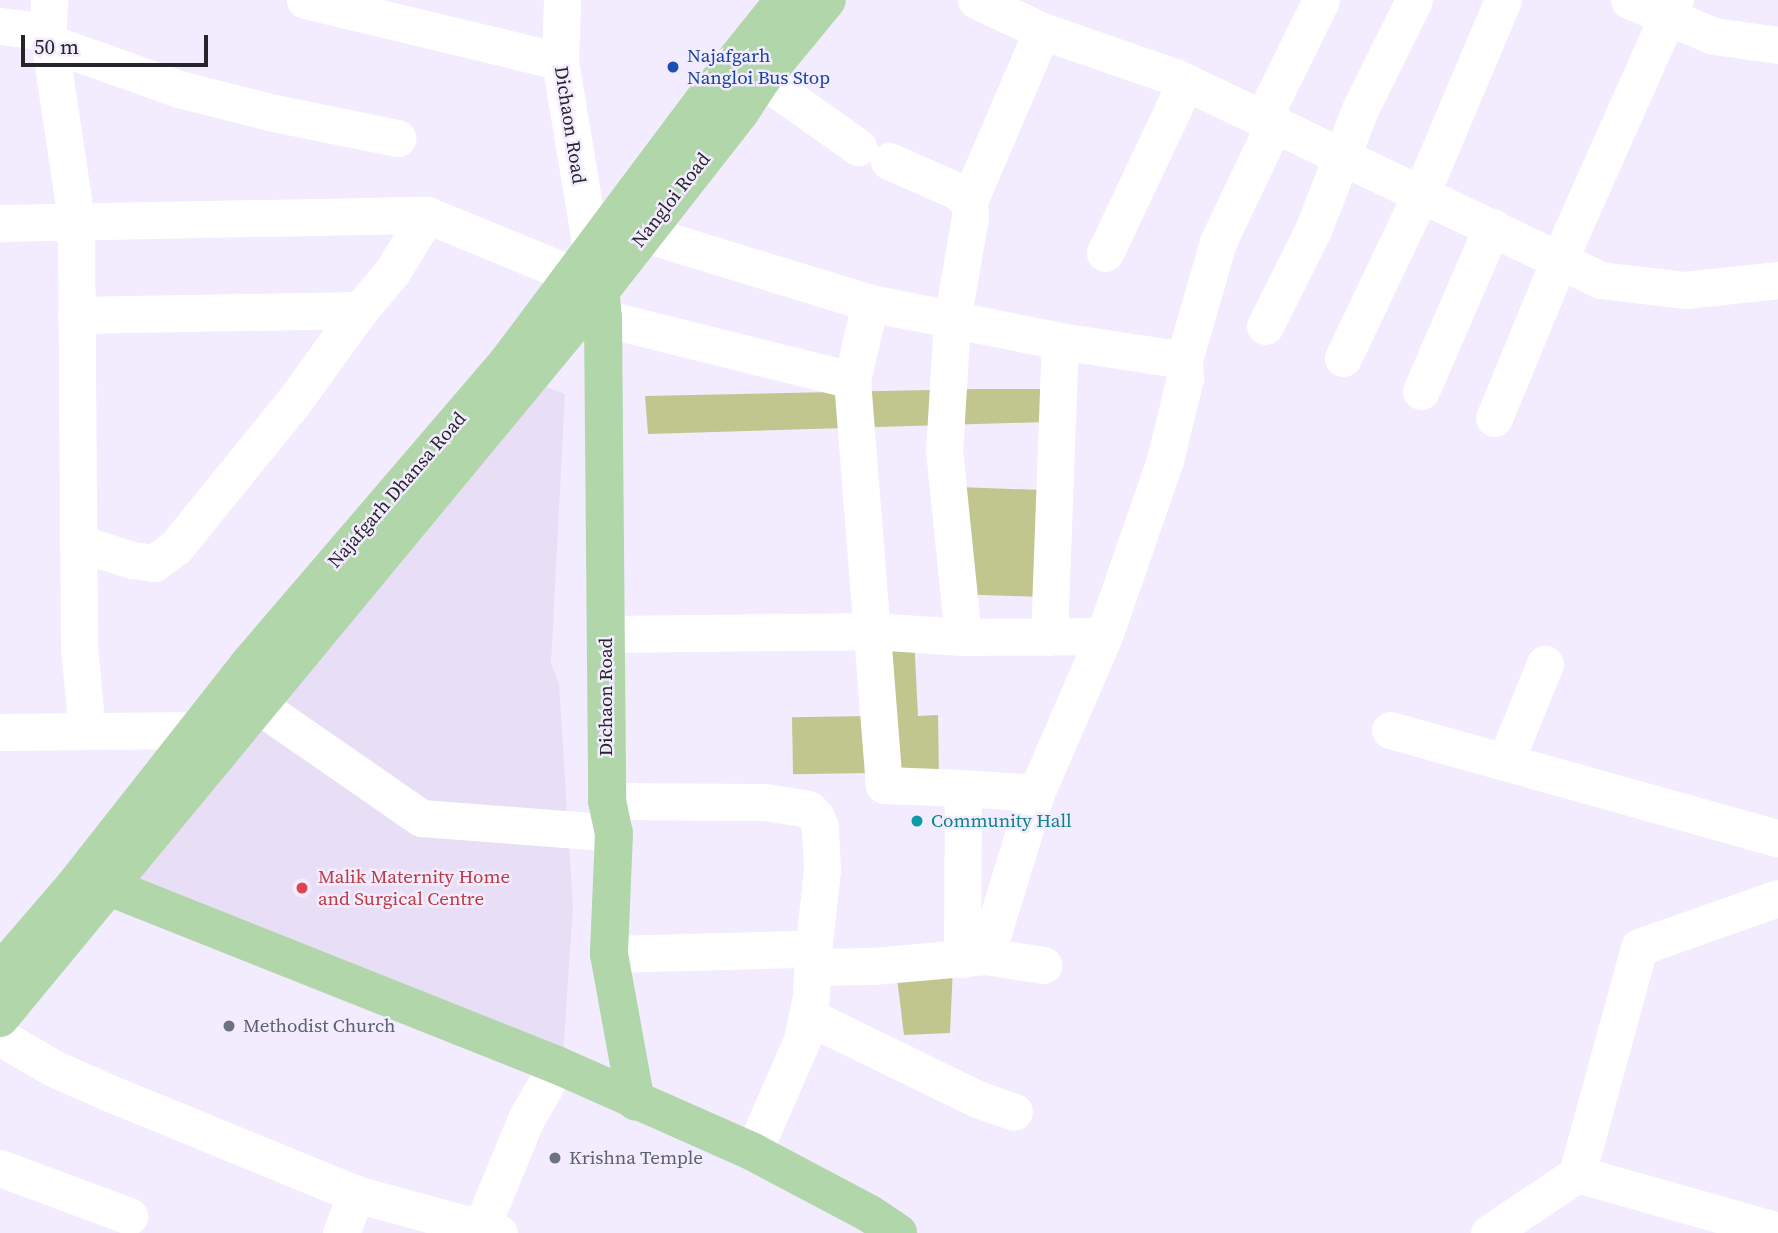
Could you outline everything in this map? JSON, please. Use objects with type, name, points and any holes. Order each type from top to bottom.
[{"type":"main road","name":"Najafgarh Dhansa Road","points":[[0,972],[96,882],[195,730],[380,508],[507,363],[592,282],[784,0]]},
{"type":"main road","name":"Nangloi Road","points":[[592,282],[645,234],[741,111],[762,79],[827,0]]},
{"type":"main road","name":"Dichaon Road","points":[[592,282],[606,634],[610,817],[609,954],[636,1102]]},
{"type":"main road","points":[[3,1042],[96,882],[258,705],[410,520],[447,480],[592,282]]},
{"type":"main road","points":[[96,882],[557,1065],[753,1152],[877,1227]]},
{"type":"street","name":"Dichaon Road","points":[[562,0],[560,61],[592,282]]},
{"type":"street","points":[[976,0],[1042,31],[1186,82],[1600,280],[1685,290],[1778,280]]},
{"type":"street","points":[[974,958],[1036,793],[1104,636],[1165,460],[1185,378],[1184,360],[1218,242],[1321,0]]},
{"type":"street","points":[[1265,326],[1313,230],[1361,107],[1414,0]]},
{"type":"street","points":[[1343,358],[1421,194],[1503,0]]},
{"type":"street","points":[[1629,0],[1671,8],[1714,36],[1778,45]]},
{"type":"street","points":[[326,3],[560,61]]},
{"type":"street","points":[[1494,418],[1559,260],[1671,8]]},
{"type":"street","points":[[0,26],[49,25],[179,89],[274,113],[397,138]]},
{"type":"street","points":[[49,25],[76,220],[79,647],[87,731]]},
{"type":"street","points":[[963,636],[944,450],[952,321],[970,217],[969,201],[1042,31]]},
{"type":"street","points":[[762,79],[874,154],[957,191],[969,201]]},
{"type":"street","points":[[1105,253],[1186,82]]},
{"type":"street","points":[[78,543],[132,560],[154,563],[174,548],[295,400],[360,310],[392,272],[427,215]]},
{"type":"street","points":[[0,223],[427,215],[592,282],[852,380]]},
{"type":"street","points":[[1421,391],[1492,227]]},
{"type":"street","points":[[645,234],[870,303],[1060,341],[1184,360]]},
{"type":"street","points":[[870,303],[852,380],[884,785],[1036,793]]},
{"type":"street","points":[[76,316],[360,310]]},
{"type":"street","points":[[1049,637],[1060,341]]},
{"type":"street","points":[[606,634],[873,631],[963,636],[1104,636]]},
{"type":"street","points":[[1505,762],[1545,664]]},
{"type":"street","points":[[258,705],[421,818],[610,817],[765,802],[808,809],[816,817],[820,827],[822,870],[807,1016],[802,1040],[753,1152]]},
{"type":"street","points":[[0,732],[195,730]]},
{"type":"street","points":[[1390,730],[1778,838]]},
{"type":"street","points":[[963,788],[974,958]]},
{"type":"street","points":[[1489,1233],[1577,1174],[1639,947],[1778,898]]},
{"type":"street","points":[[609,954],[814,959],[873,966],[974,958],[1043,965]]},
{"type":"street","points":[[807,1016],[977,1098],[1014,1112]]},
{"type":"street","points":[[3,1042],[53,1068],[171,1120],[356,1194],[486,1232],[526,1119],[557,1065]]},
{"type":"street","points":[[0,1168],[130,1216]]},
{"type":"street","points":[[1577,1174],[1778,1231]]},
{"type":"street","points":[[341,1233],[356,1194]]},
{"type":"shaded area","points":[[546,387],[565,394],[551,664],[559,683],[573,906],[563,1057],[132,878]]},
{"type":"green space","points":[[1047,389],[1046,422],[648,434],[645,396]]},
{"type":"green space","points":[[951,487],[1043,490],[1039,597],[947,594]]},
{"type":"green space","points":[[914,636],[918,716],[938,715],[939,779],[894,776],[881,638]]},
{"type":"green space","points":[[870,716],[871,773],[793,774],[792,717]]},
{"type":"green space","points":[[953,967],[950,1033],[904,1035],[896,970]]},
{"type":"place","name":"Najafgarh Nangloi Bus Stop","points":[[673,67]]},
{"type":"place","name":"Community Hall","points":[[917,821]]},
{"type":"place","name":"Malik Maternity Home and Surgical Centre","points":[[302,888]]},
{"type":"place","name":"Methodist Church","points":[[229,1026]]},
{"type":"place","name":"Krishna Temple","points":[[555,1158]]}]
